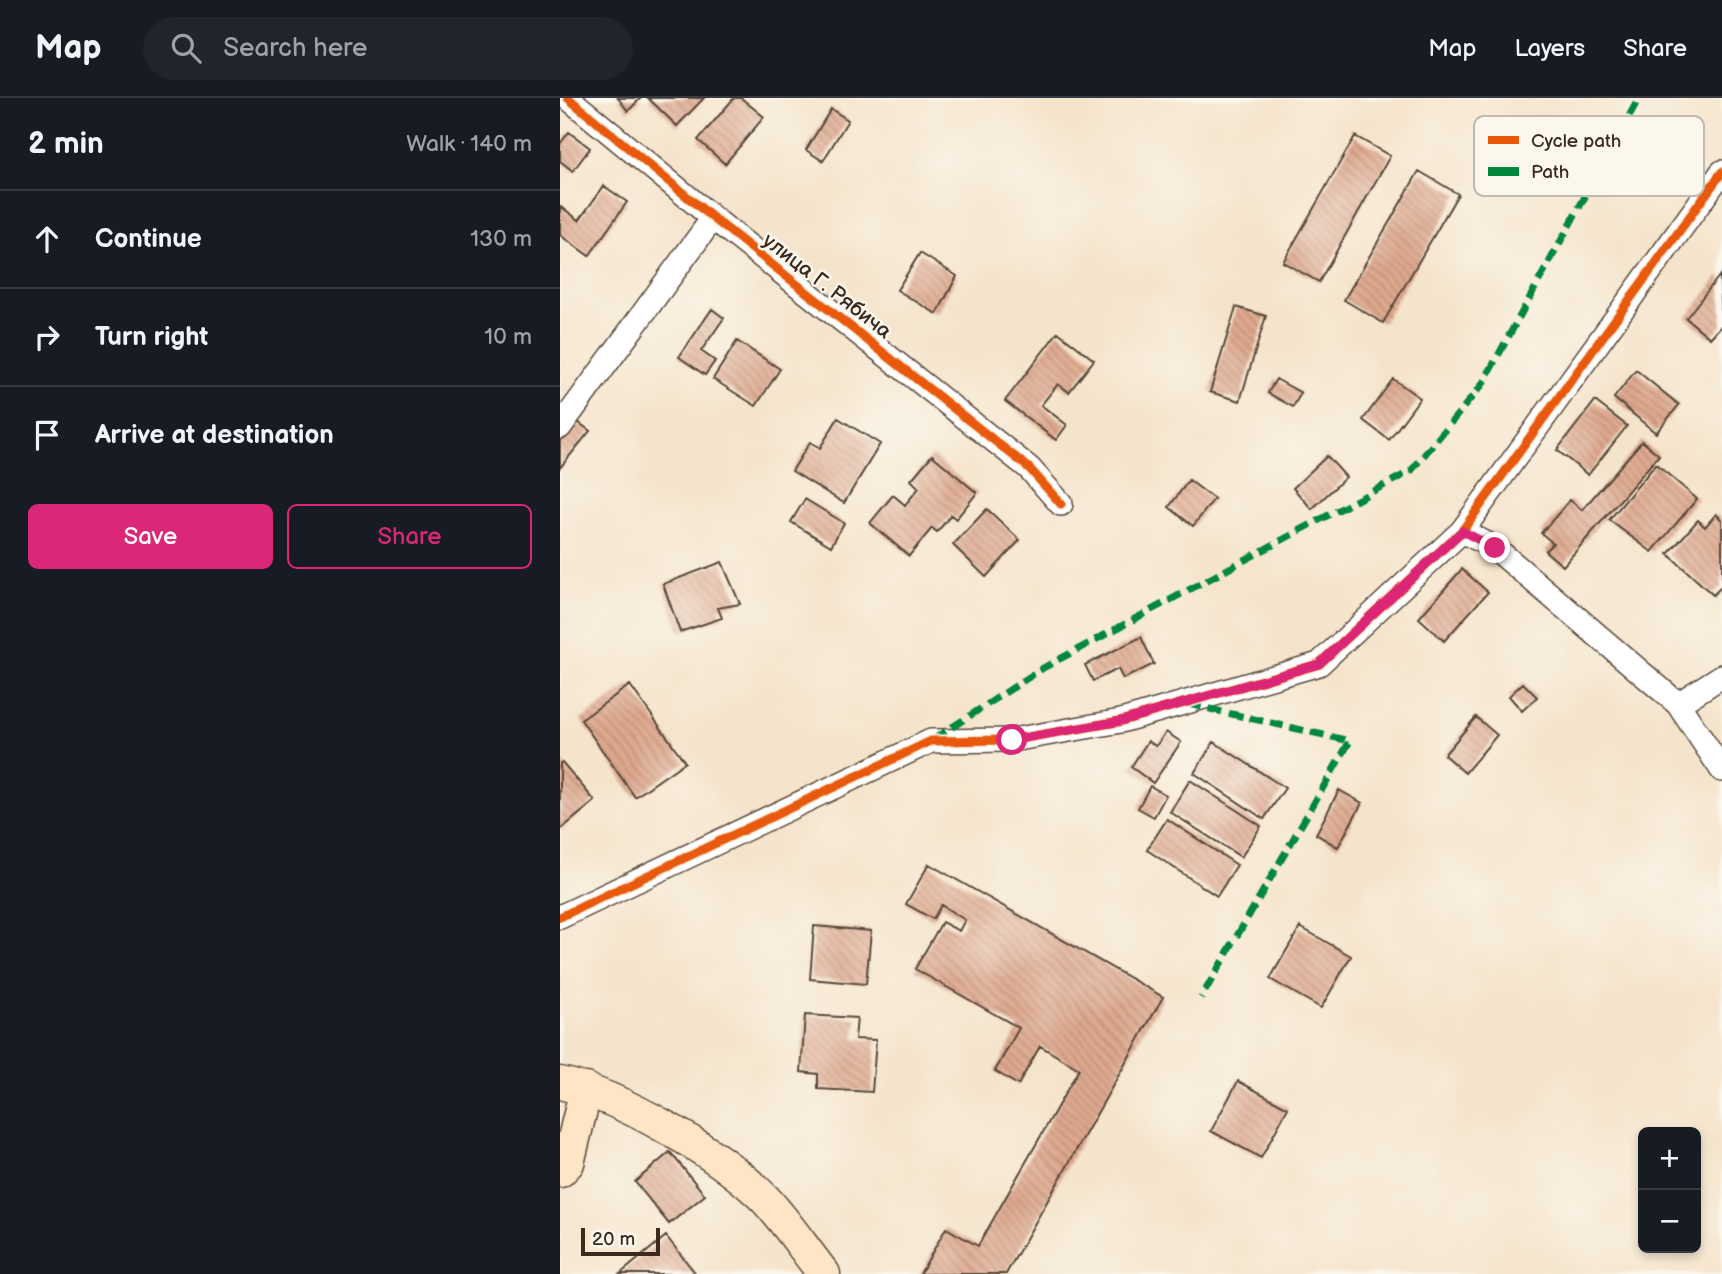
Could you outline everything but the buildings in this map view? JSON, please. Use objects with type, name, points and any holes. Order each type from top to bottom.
[{"type":"street","name":"улица Г. Рябича","points":[[568,98],[713,218],[1029,468],[1061,504]]},
{"type":"street","points":[[560,916],[931,741],[1012,740],[1121,721],[1319,664],[1462,531],[1722,172]]},
{"type":"street","points":[[560,427],[713,218]]},
{"type":"street","points":[[1462,531],[1495,548],[1678,704],[1722,770]]},
{"type":"street","points":[[1678,704],[1722,676]]},
{"type":"street","points":[[560,1171],[568,1163],[573,1086],[702,1147],[764,1198],[824,1274]]},
{"type":"marked path","points":[[1629,116],[1639,98]]},
{"type":"marked path","points":[[934,739],[1043,668],[1411,471],[1482,385],[1585,196]]},
{"type":"marked path","points":[[1188,704],[1350,741],[1201,998]]},
{"type":"cycle path","points":[[568,98],[713,218],[1029,468],[1061,504]]},
{"type":"cycle path","points":[[560,917],[931,741],[1012,740],[1121,721],[1319,664],[1462,531],[1722,172]]},
{"type":"route","points":[[1012,740],[1121,721],[1319,664],[1462,531],[1495,548]]}]
